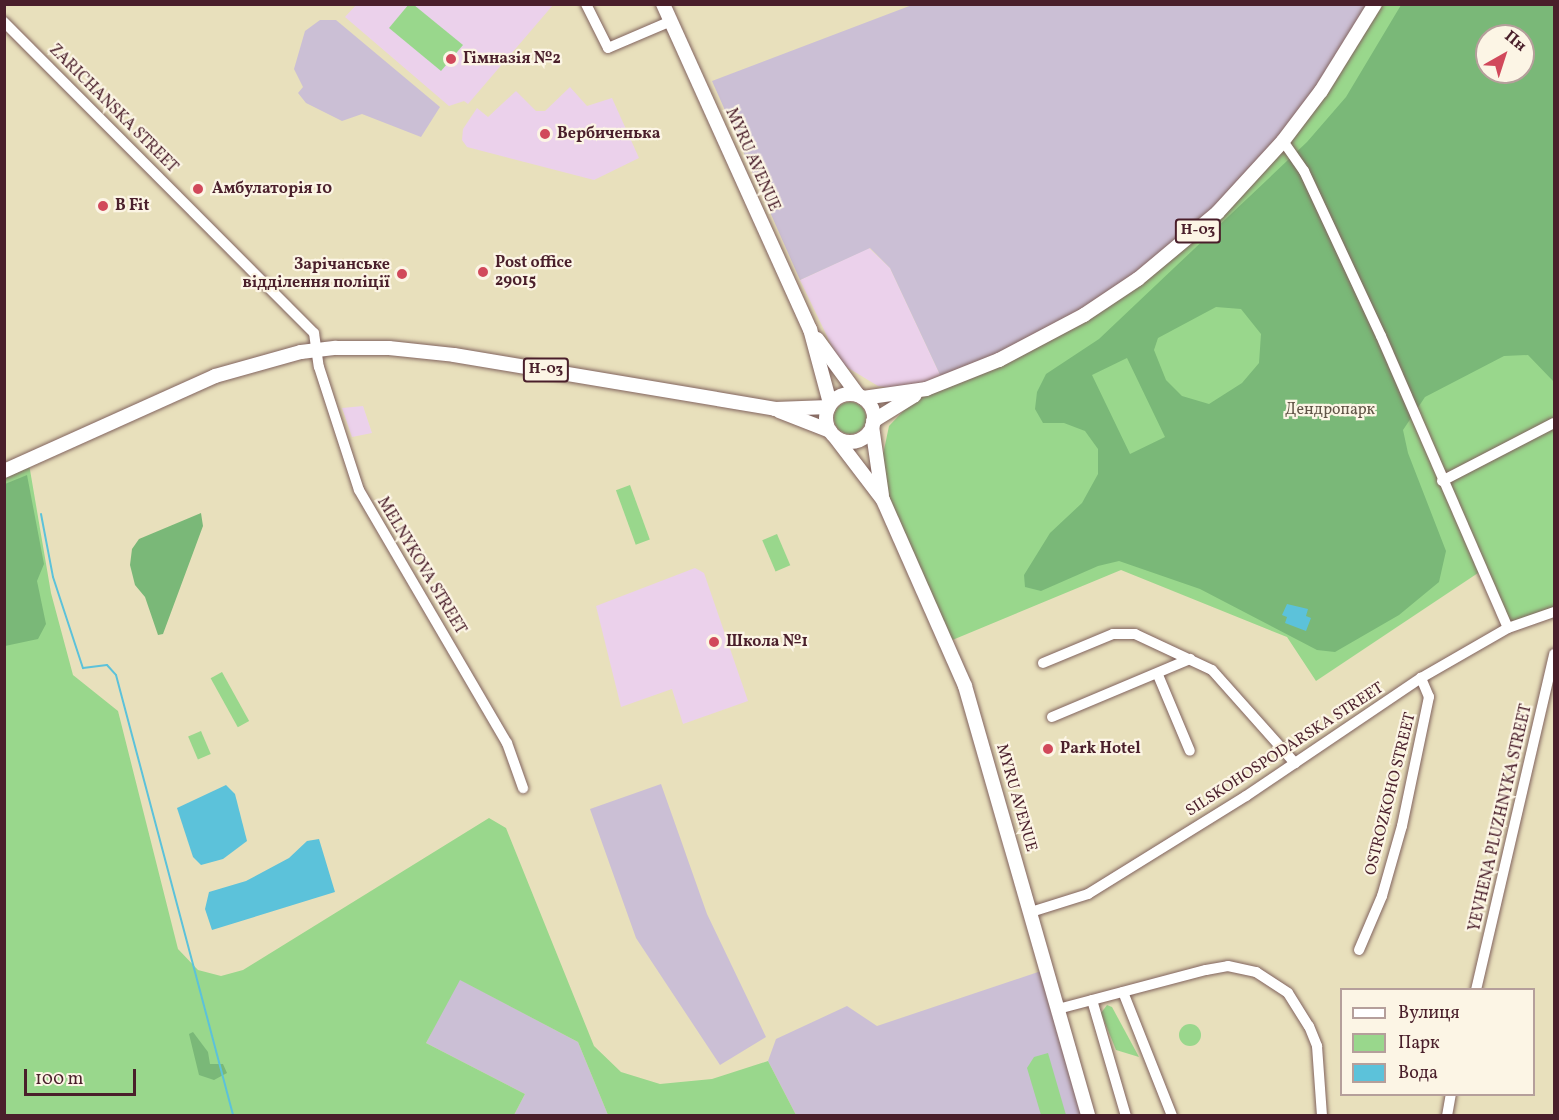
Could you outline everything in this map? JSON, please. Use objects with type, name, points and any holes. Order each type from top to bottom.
[{"type":"main road","name":"MYRU AVENUE","points":[[663,4],[810,329],[830,405]]},
{"type":"main road","name":"Н-03","points":[[775,409],[833,434],[856,441],[873,424],[926,389],[999,360],[1054,332],[1138,279],[1218,212],[1283,141],[1321,91],[1375,4]]},
{"type":"main road","name":"MYRU AVENUE","points":[[810,329],[861,397]]},
{"type":"main road","name":"Н-03","points":[[4,471],[215,376],[316,350],[389,348],[454,355],[775,409],[830,405],[843,395],[861,397],[926,389]]},
{"type":"main road","points":[[861,397],[870,405],[873,424]]},
{"type":"main road","points":[[830,405],[826,417],[833,434]]},
{"type":"main road","name":"MYRU AVENUE","points":[[873,424],[883,500]]},
{"type":"main road","name":"MYRU AVENUE","points":[[833,434],[883,500],[965,686],[1088,1116]]},
{"type":"street","points":[[586,4],[608,48],[671,21]]},
{"type":"street","name":"ZARICHANSKA STREET","points":[[4,22],[307,323],[314,333],[316,350]]},
{"type":"street","points":[[1283,141],[1304,171],[1381,336],[1442,481],[1508,628]]},
{"type":"street","name":"MELNYKOVA STREET","points":[[316,350],[359,490],[507,743],[523,788]]},
{"type":"street","points":[[1442,481],[1554,423]]},
{"type":"street","name":"SILSKOHOSPODARSKA STREET","points":[[1031,912],[1088,894],[1295,763],[1421,678],[1508,628],[1554,612]]},
{"type":"street","points":[[1043,663],[1123,632],[1212,669],[1295,763]]},
{"type":"street","name":"YEVHENA PLUZHNYKA STREET","points":[[1476,988],[1554,654]]},
{"type":"street","points":[[1052,717],[1158,675],[1190,659]]},
{"type":"street","points":[[1158,675],[1190,751]]},
{"type":"street","name":"OSTROZKOHO STREET","points":[[1359,950],[1382,896],[1402,826],[1429,697],[1421,678]]},
{"type":"street","points":[[1058,1009],[1228,966],[1269,977],[1288,993],[1309,1026],[1317,1046],[1322,1116]]},
{"type":"street","points":[[1123,992],[1172,1116]]},
{"type":"street","points":[[1092,1000],[1126,1116]]},
{"type":"street","points":[[1447,1116],[1451,1096]]},
{"type":"shaded area","name":"Гімназія №2","points":[[356,5],[553,5],[468,104],[464,101],[449,106],[345,17]]},
{"type":"shaded area","points":[[912,5],[1371,5],[1281,139],[1216,210],[1136,276],[1053,329],[942,379],[890,268],[870,248],[800,280],[712,81]]},
{"type":"shaded area","points":[[320,20],[336,20],[440,107],[421,137],[362,114],[342,121],[306,103],[298,93],[303,87],[294,69],[305,31]]},
{"type":"shaded area","name":"Вербиченька","points":[[570,87],[587,106],[612,98],[639,158],[594,180],[467,147],[462,140],[463,129],[477,108],[488,117],[516,91],[536,111],[545,111]]},
{"type":"shaded area","points":[[869,248],[890,268],[942,379],[904,390],[878,386],[840,363],[800,280]]},
{"type":"shaded area","points":[[363,406],[372,433],[352,437],[342,408]]},
{"type":"shaded area","points":[[695,568],[704,573],[748,701],[683,724],[672,689],[621,707],[596,606]]},
{"type":"shaded area","points":[[661,784],[707,914],[766,1037],[720,1065],[636,938],[590,809]]},
{"type":"shaded area","points":[[1044,970],[1084,1115],[796,1115],[768,1061],[776,1039],[847,1006],[877,1026]]},
{"type":"shaded area","points":[[459,979],[578,1042],[608,1115],[514,1115],[525,1094],[426,1043]]},
{"type":"green space","points":[[409,4],[414,5],[463,45],[441,71],[389,28]]},
{"type":"green space","name":"Дендропарк","points":[[1379,5],[1554,5],[1554,609],[1509,624],[1484,569],[1316,681],[1287,637],[1121,570],[950,641],[886,499],[880,469],[889,426],[910,404],[927,392],[1056,335],[1221,214]]},
{"type":"green space","name":"Дендропарк","points":[[1401,5],[1554,5],[1554,382],[1528,355],[1504,356],[1425,397],[1403,430],[1408,453],[1446,551],[1439,582],[1399,615],[1335,652],[1317,650],[1200,589],[1119,561],[1098,566],[1041,591],[1025,587],[1024,575],[1050,533],[1082,503],[1098,474],[1098,449],[1085,431],[1064,423],[1043,423],[1035,409],[1037,392],[1046,374],[1099,339],[1307,142],[1346,97]],"holes":[[[1216,307],[1241,309],[1261,334],[1259,363],[1242,383],[1209,404],[1182,396],[1166,380],[1154,350],[1158,338]],[[1127,358],[1165,437],[1130,454],[1092,375]]]},
{"type":"green space","points":[[850,402],[861,407],[866,418],[861,429],[850,434],[839,429],[834,418],[839,407]]},
{"type":"green space","points":[[29,464],[51,593],[73,675],[118,711],[178,949],[198,970],[221,976],[243,970],[489,818],[506,828],[594,1046],[621,1072],[660,1084],[712,1079],[768,1061],[796,1115],[608,1115],[578,1042],[460,980],[426,1043],[525,1094],[514,1115],[5,1116],[4,475]]},
{"type":"green space","points":[[27,475],[44,564],[37,581],[46,624],[38,639],[5,646],[5,484]]},
{"type":"green space","points":[[630,485],[650,540],[636,545],[616,490]]},
{"type":"green space","points":[[201,513],[203,526],[163,634],[158,635],[145,597],[135,585],[130,565],[132,549],[139,539]]},
{"type":"green space","points":[[777,534],[790,565],[776,572],[762,540]]},
{"type":"green space","points":[[222,672],[249,721],[238,727],[211,678]]},
{"type":"green space","points":[[201,731],[211,754],[198,759],[188,736]]},
{"type":"green space","points":[[1107,1005],[1112,1007],[1139,1057],[1116,1050],[1101,1013]]},
{"type":"green space","points":[[1190,1024],[1198,1027],[1201,1035],[1198,1043],[1190,1046],[1182,1043],[1179,1035],[1182,1027]]},
{"type":"green space","points":[[193,1032],[208,1052],[210,1064],[223,1064],[227,1073],[214,1080],[199,1075],[189,1034]]},
{"type":"green space","points":[[1048,1053],[1066,1115],[1041,1115],[1027,1068],[1034,1057]]},
{"type":"water","points":[[1287,604],[1308,609],[1306,616],[1311,618],[1306,631],[1285,623],[1287,617],[1282,615]]},
{"type":"water","points":[[226,785],[235,794],[247,841],[223,859],[201,865],[193,857],[177,808]]},
{"type":"water","points":[[319,839],[335,892],[212,930],[205,909],[209,892],[246,881],[289,858],[307,841]]},
{"type":"waterway","points":[[41,514],[53,577],[83,668],[107,665],[116,675],[233,1116]]},
{"type":"place","name":"Гімназія №2","points":[[451,59]]},
{"type":"place","name":"Вербиченька","points":[[545,134]]},
{"type":"place","name":"Амбулаторія 10","points":[[198,189]]},
{"type":"place","name":"B Fit","points":[[103,206]]},
{"type":"place","name":"Post office 29015","points":[[483,272]]},
{"type":"place","name":"Зарічанське відділення поліції","points":[[402,274]]},
{"type":"place","name":"Школа №1","points":[[714,642]]},
{"type":"place","name":"Park Hotel","points":[[1048,749]]}]
